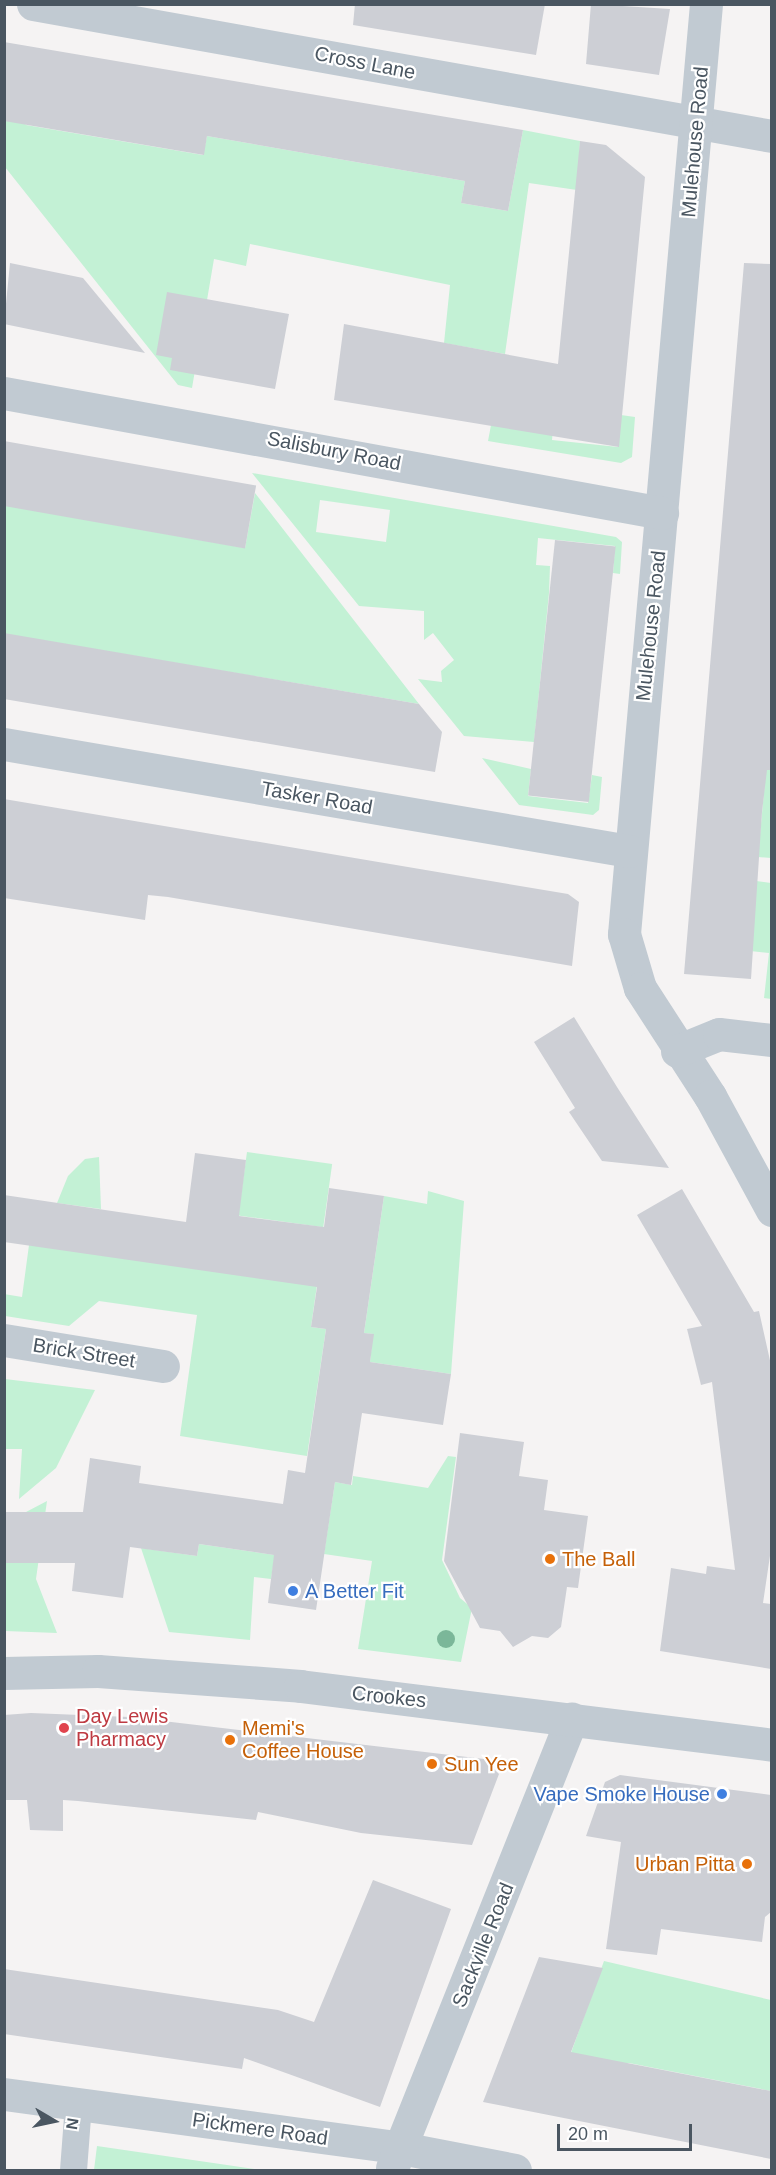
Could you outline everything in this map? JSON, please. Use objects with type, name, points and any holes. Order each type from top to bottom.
[{"type":"street","name":"Cross Lane","points":[[33,4],[194,17],[697,125],[771,136]]},
{"type":"street","name":"Mulehouse Road","points":[[706,4],[662,513],[629,852],[624,934],[628,960],[677,1051],[716,1106],[771,1210]]},
{"type":"street","name":"Salisbury Road","points":[[4,393],[662,513]]},
{"type":"street","name":"Tasker Road","points":[[4,744],[629,852]]},
{"type":"street","points":[[677,1051],[720,1034],[771,1040]]},
{"type":"street","name":"Brick Street","points":[[4,1340],[163,1366]]},
{"type":"street","name":"Crookes","points":[[4,1673],[166,1674],[572,1719],[771,1744]]},
{"type":"street","name":"Sackville Road","points":[[396,2159],[572,1719]]},
{"type":"street","name":"Pickmere Road","points":[[4,2094],[78,2104],[396,2159],[515,2170]]},
{"type":"lane","points":[[73,2170],[78,2104]]},
{"type":"green space","points":[[4,101],[26,125],[203,155],[207,136],[465,181],[461,203],[508,211],[523,130],[580,141],[577,190],[529,183],[505,354],[444,343],[450,285],[250,244],[246,266],[214,259],[192,388],[178,385],[5,167]]},
{"type":"green space","points":[[495,404],[555,409],[552,440],[618,447],[621,415],[635,417],[632,457],[621,463],[488,441]]},
{"type":"green space","points":[[252,473],[616,537],[622,542],[620,574],[613,573],[615,546],[538,538],[536,565],[550,566],[534,742],[464,736],[418,679],[442,682],[441,671],[454,660],[433,633],[424,640],[424,611],[359,606]],"holes":[[[320,500],[390,510],[386,542],[316,532]]]},
{"type":"green space","points":[[255,493],[419,704],[5,634],[4,505],[245,548]]},
{"type":"green space","points":[[482,758],[531,769],[528,796],[588,803],[592,775],[602,777],[599,810],[593,815],[519,805]]},
{"type":"green space","points":[[766,770],[771,770],[771,858],[758,857]]},
{"type":"green space","points":[[756,881],[771,883],[771,999],[764,998],[769,953],[750,951]]},
{"type":"green space","points":[[247,1152],[332,1164],[323,1227],[238,1215]]},
{"type":"green space","points":[[99,1157],[101,1209],[57,1203],[68,1176],[85,1159]]},
{"type":"green space","points":[[428,1191],[464,1201],[451,1374],[370,1362],[373,1334],[364,1333],[384,1196],[427,1204]]},
{"type":"green space","points":[[29,1245],[318,1278],[311,1327],[326,1329],[307,1456],[180,1436],[197,1315],[99,1301],[69,1326],[5,1316],[4,1294],[22,1297]]},
{"type":"green space","points":[[5,1379],[95,1390],[56,1468],[19,1499],[22,1449],[5,1449]]},
{"type":"green space","points":[[448,1456],[456,1457],[442,1560],[460,1598],[472,1608],[461,1662],[358,1649],[372,1561],[324,1554],[335,1482],[352,1485],[353,1476],[428,1488]]},
{"type":"green space","points":[[47,1501],[36,1579],[57,1633],[5,1631],[5,1563],[25,1563],[26,1512]]},
{"type":"green space","points":[[199,1544],[275,1555],[271,1579],[254,1577],[250,1640],[169,1632],[141,1548],[197,1556]]},
{"type":"green space","points":[[604,1961],[771,2000],[771,2091],[629,2063],[567,2064]]},
{"type":"green space","points":[[97,2146],[262,2170],[94,2170]]},
{"type":"building","points":[[355,4],[545,4],[536,55],[353,25]]},
{"type":"building","points":[[591,4],[670,9],[659,75],[586,64]]},
{"type":"building","points":[[4,42],[523,130],[508,211],[461,203],[465,181],[207,136],[204,155],[4,121]]},
{"type":"building","points":[[580,141],[606,145],[645,177],[619,447],[334,400],[344,324],[558,364]]},
{"type":"building","points":[[10,263],[83,278],[145,353],[4,324]]},
{"type":"building","points":[[744,263],[771,264],[771,770],[767,770],[762,812],[751,979],[684,974]]},
{"type":"building","points":[[167,292],[289,314],[275,389],[170,370],[172,358],[156,355]]},
{"type":"building","points":[[4,441],[256,485],[245,548],[4,506]]},
{"type":"building","points":[[555,540],[616,546],[589,802],[528,796]]},
{"type":"building","points":[[4,633],[419,704],[442,732],[435,772],[4,699]]},
{"type":"building","points":[[4,799],[568,894],[579,902],[572,966],[168,897],[148,895],[145,920],[4,898]]},
{"type":"building","points":[[574,1017],[669,1168],[602,1161],[569,1112],[575,1108],[534,1042]]},
{"type":"building","points":[[195,1153],[246,1160],[239,1216],[324,1227],[329,1188],[384,1196],[364,1333],[374,1334],[370,1362],[451,1374],[443,1425],[362,1413],[351,1485],[335,1482],[316,1610],[268,1603],[274,1555],[199,1544],[197,1556],[130,1547],[123,1598],[72,1591],[75,1563],[4,1563],[4,1512],[83,1512],[90,1458],[141,1466],[139,1483],[283,1504],[288,1470],[305,1473],[326,1329],[311,1327],[317,1287],[4,1242],[4,1195],[186,1222]]},
{"type":"building","points":[[682,1189],[754,1312],[759,1311],[771,1365],[771,1549],[763,1603],[771,1604],[771,1669],[660,1651],[671,1568],[706,1574],[707,1566],[735,1570],[712,1382],[701,1385],[687,1329],[702,1326],[637,1215]]},
{"type":"building","points":[[460,1433],[524,1442],[519,1476],[548,1480],[544,1510],[588,1516],[578,1588],[567,1587],[561,1627],[548,1638],[532,1636],[513,1647],[500,1631],[480,1628],[444,1561]]},
{"type":"building","points":[[31,1713],[129,1717],[484,1759],[499,1774],[472,1845],[361,1833],[258,1812],[256,1820],[63,1800],[63,1831],[30,1830],[27,1800],[4,1800],[4,1715]]},
{"type":"building","points":[[620,1775],[771,1795],[771,1912],[765,1917],[762,1942],[661,1929],[657,1955],[606,1949],[621,1842],[586,1836],[605,1782]]},
{"type":"building","points":[[373,1880],[451,1909],[380,2107],[244,2058],[242,2069],[4,2034],[4,1969],[278,2010],[314,2022]]},
{"type":"building","points":[[539,1957],[603,1968],[571,2052],[771,2091],[771,2159],[483,2102]]},
{"type":"place","name":"The Ball","points":[[550,1559]]},
{"type":"place","name":"A Better Fit","points":[[293,1591]]},
{"type":"place","name":"Day Lewis Pharmacy","points":[[64,1728]]},
{"type":"place","name":"Memi's Coffee House","points":[[230,1740]]},
{"type":"place","name":"Sun Yee","points":[[432,1764]]},
{"type":"place","name":"Vape Smoke House","points":[[722,1794]]},
{"type":"place","name":"Urban Pitta","points":[[747,1864]]}]
